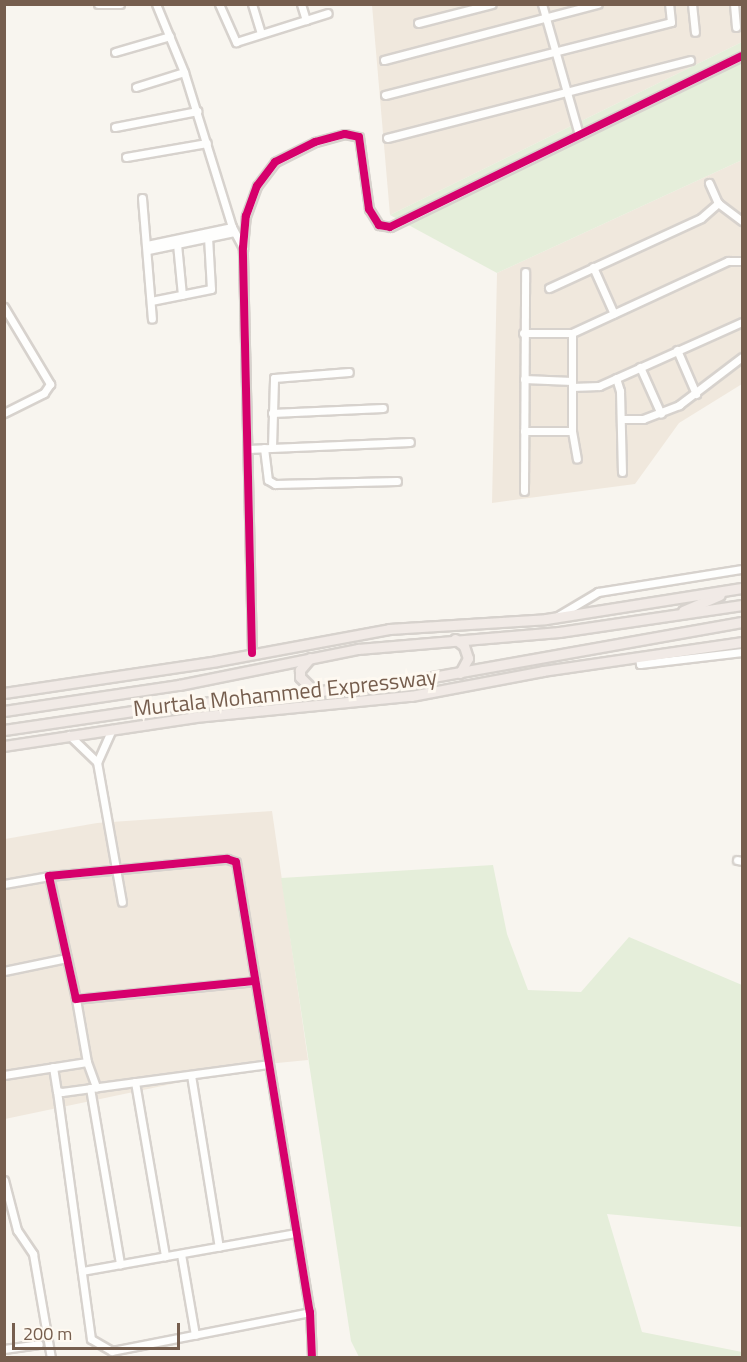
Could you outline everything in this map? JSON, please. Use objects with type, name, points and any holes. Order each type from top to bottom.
[{"type":"highway","name":"Murtala Mohammed Expressway","points":[[4,693],[389,629],[555,617],[738,589]]},
{"type":"highway","points":[[670,616],[738,589]]},
{"type":"highway","name":"Murtala Mohammed Expressway","points":[[4,711],[179,685],[310,658],[454,639],[534,634],[742,605]]},
{"type":"highway","points":[[534,634],[555,617]]},
{"type":"highway","name":"Murtala Mohammed Expressway","points":[[4,730],[153,708],[316,693],[460,673],[742,622]]},
{"type":"highway","points":[[454,639],[464,646],[468,658],[460,673]]},
{"type":"highway","name":"Murtala Mohammed Expressway","points":[[4,746],[112,729],[403,697],[742,642]]},
{"type":"highway","points":[[310,658],[300,670],[300,677],[316,693]]},
{"type":"street","points":[[98,4],[120,4]]},
{"type":"street","points":[[156,4],[198,111],[233,230],[243,248]]},
{"type":"street","points":[[219,4],[232,40],[328,13]]},
{"type":"street","points":[[252,4],[261,33]]},
{"type":"street","points":[[301,4],[306,20]]},
{"type":"street","points":[[418,23],[492,4]]},
{"type":"street","points":[[542,4],[579,135]]},
{"type":"street","points":[[384,60],[598,4]]},
{"type":"street","points":[[385,95],[671,22],[669,4]]},
{"type":"street","points":[[693,4],[695,32]]},
{"type":"street","points":[[734,4],[736,27]]},
{"type":"street","points":[[115,52],[170,36]]},
{"type":"street","points":[[252,653],[243,248],[246,216],[257,186],[275,162],[315,142],[345,134],[359,136],[369,209],[379,225],[390,227],[742,56]]},
{"type":"street","points":[[387,138],[566,90],[690,60]]},
{"type":"street","points":[[136,87],[184,72]]},
{"type":"street","points":[[115,127],[198,111]]},
{"type":"street","points":[[126,157],[207,143]]},
{"type":"street","points":[[709,183],[718,203],[742,221]]},
{"type":"street","points":[[142,198],[152,319]]},
{"type":"street","points":[[549,288],[701,218],[718,203]]},
{"type":"street","points":[[147,247],[177,244],[233,230]]},
{"type":"street","points":[[147,247],[233,230]]},
{"type":"street","points":[[151,301],[212,286],[208,237]]},
{"type":"street","points":[[177,244],[182,295]]},
{"type":"street","points":[[524,333],[572,333],[728,261],[742,261]]},
{"type":"street","points":[[593,267],[614,314]]},
{"type":"street","points":[[524,491],[525,272]]},
{"type":"street","points":[[4,307],[50,384],[44,393],[4,413]]},
{"type":"street","points":[[524,379],[593,387],[742,322]]},
{"type":"street","points":[[572,333],[572,431],[577,459]]},
{"type":"street","points":[[677,350],[696,394]]},
{"type":"street","points":[[621,419],[661,414],[696,394],[742,357]]},
{"type":"street","points":[[640,367],[661,414]]},
{"type":"street","points":[[349,372],[274,378],[268,447],[268,480],[275,484],[397,481]]},
{"type":"street","points":[[616,378],[621,419],[622,472]]},
{"type":"street","points":[[272,413],[383,408]]},
{"type":"street","points":[[524,431],[572,431]]},
{"type":"street","points":[[248,449],[410,442]]},
{"type":"street","points":[[555,617],[598,592],[742,569]]},
{"type":"street","points":[[639,657],[640,664],[742,652]]},
{"type":"street","points":[[112,729],[97,762],[113,869],[122,902]]},
{"type":"street","points":[[69,735],[97,762]]},
{"type":"street","points":[[4,884],[50,876],[226,858],[237,862],[267,1064],[310,1312],[312,1358]]},
{"type":"street","points":[[50,876],[93,1088],[120,1264]]},
{"type":"street","points":[[4,971],[67,958]]},
{"type":"street","points":[[76,999],[255,981]]},
{"type":"street","points":[[4,1075],[87,1062]]},
{"type":"street","points":[[57,1091],[267,1064]]},
{"type":"street","points":[[53,1067],[91,1338],[112,1354],[310,1312]]},
{"type":"street","points":[[191,1075],[219,1247]]},
{"type":"street","points":[[135,1082],[165,1256]]},
{"type":"street","points":[[4,1180],[17,1230],[33,1254],[51,1358]]},
{"type":"street","points":[[82,1271],[296,1233]]},
{"type":"street","points":[[181,1254],[195,1335]]},
{"type":"street","points":[[4,1349],[39,1344]]},
{"type":"shaded area","points":[[372,5],[742,5],[742,42],[390,215]]},
{"type":"shaded area","points":[[742,160],[742,384],[679,423],[635,484],[492,503],[497,273]]},
{"type":"shaded area","points":[[272,811],[308,1060],[267,1064],[5,1119],[5,839],[97,823]]},
{"type":"green space","points":[[742,42],[742,160],[497,273],[390,215]]},
{"type":"green space","points":[[493,865],[507,934],[528,990],[581,992],[629,937],[742,985],[742,1227],[607,1214],[642,1332],[742,1352],[742,1357],[359,1357],[351,1341],[281,878]]},
{"type":"cycle path","points":[[252,653],[243,248],[246,216],[257,186],[275,162],[315,142],[345,134],[359,137],[369,209],[379,225],[390,227],[742,56]]},
{"type":"cycle path","points":[[255,981],[76,999],[49,876],[227,859],[236,862],[310,1312],[312,1358]]}]
